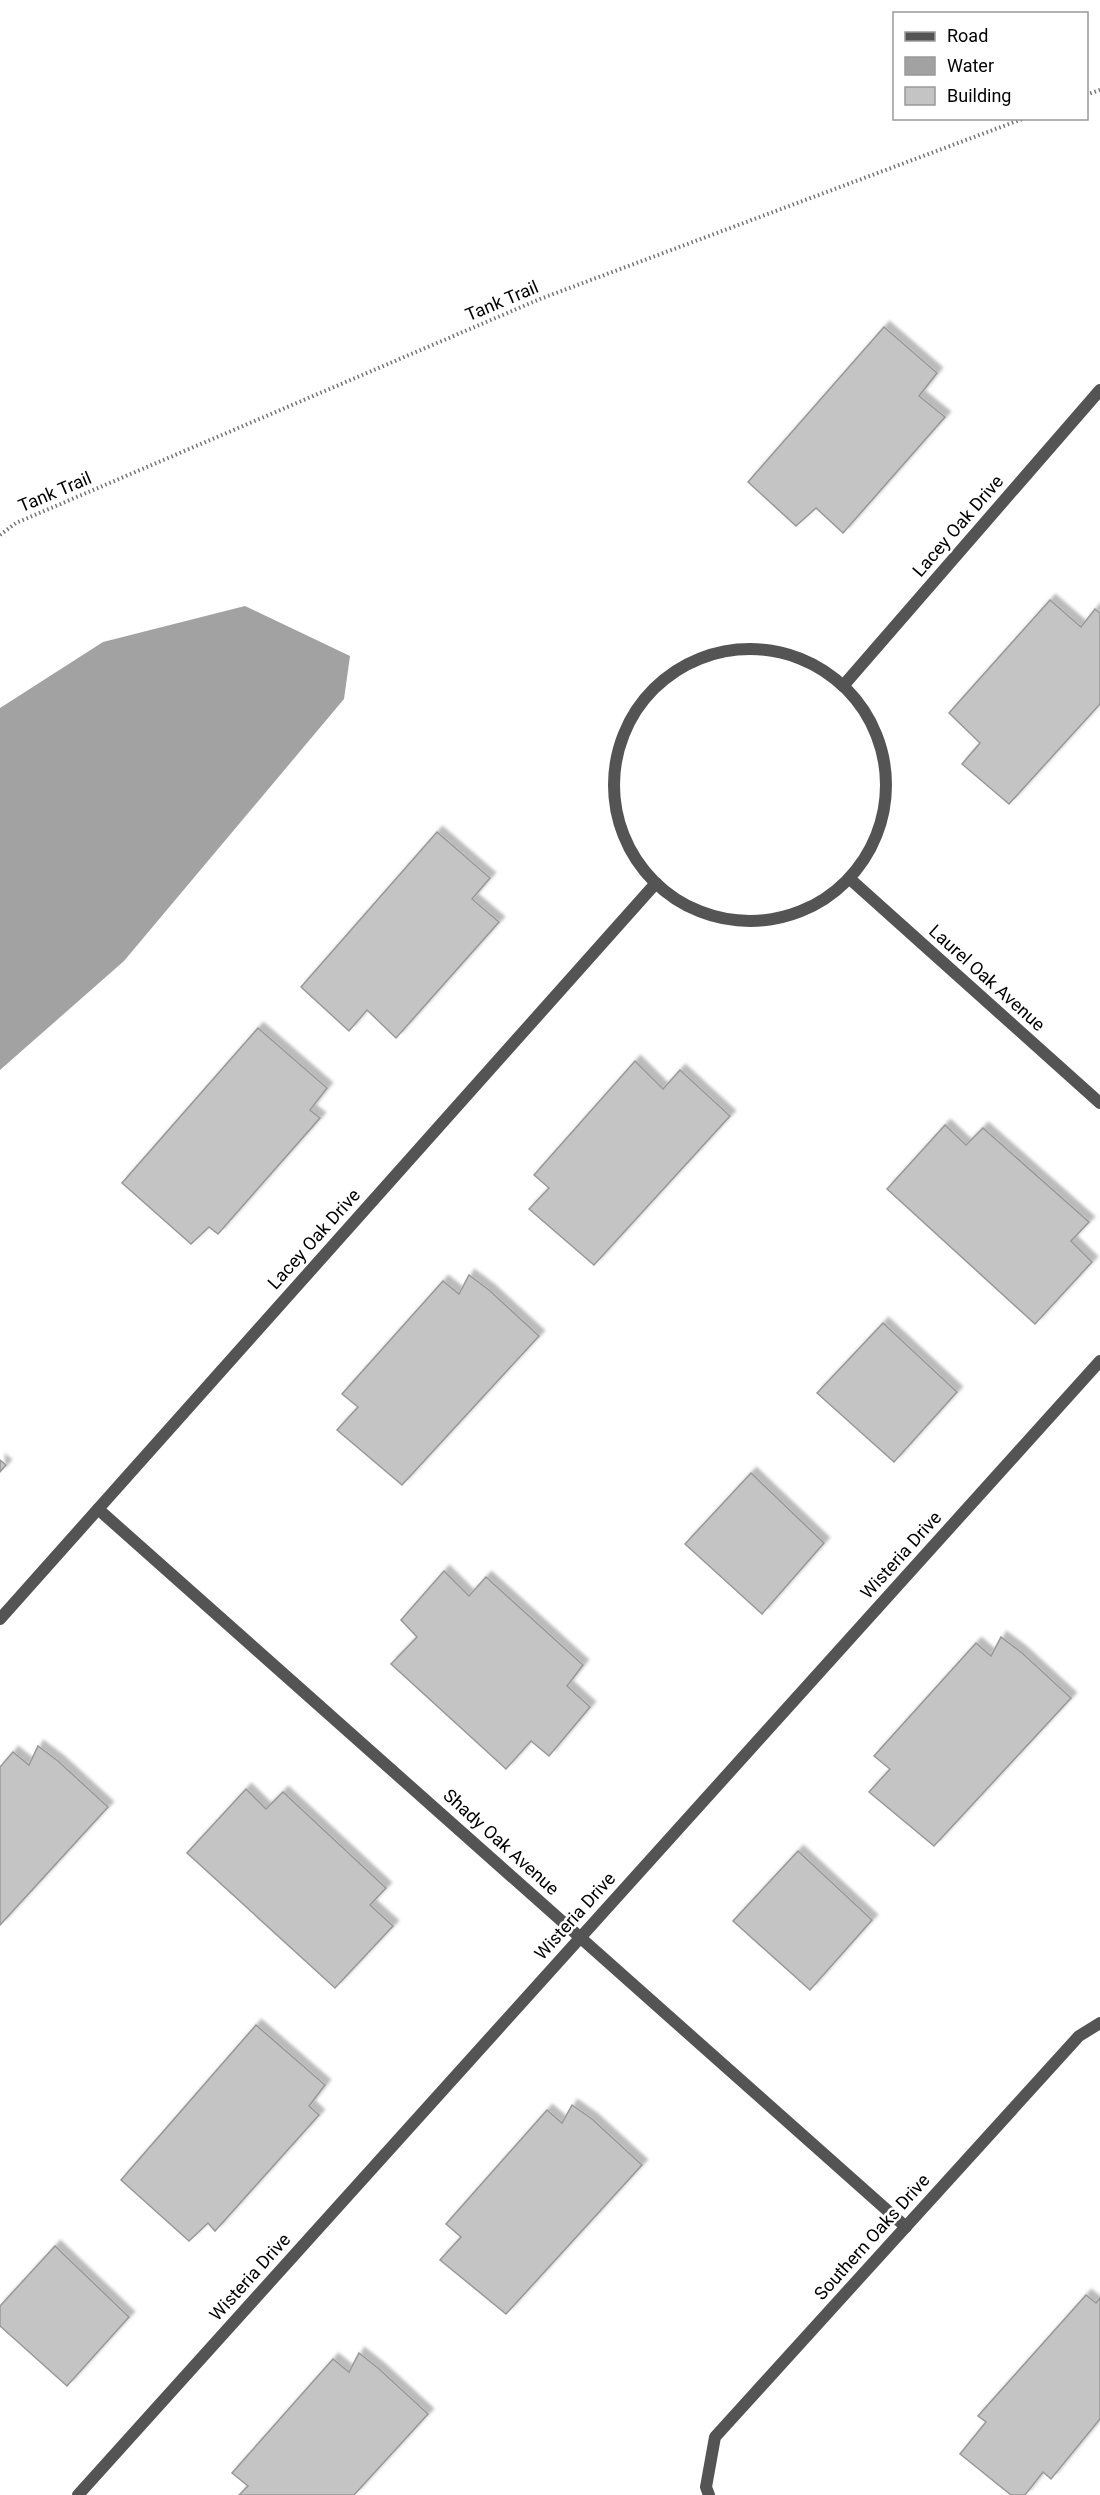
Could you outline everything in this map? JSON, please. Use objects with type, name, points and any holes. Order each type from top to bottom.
[{"type":"street","name":"Lacey Oak Drive","points":[[843,686],[1100,390]]},
{"type":"street","points":[[748,649],[774,651],[799,658],[822,670],[843,686],[861,706],[874,729],[883,754],[886,781],[885,807],[878,833],[866,857],[850,879],[829,896],[806,910],[780,918],[753,921],[726,920],[701,912],[676,900],[656,883],[638,862],[626,838],[617,813],[615,786],[617,759],[624,733],[637,710],[654,689],[674,672],[697,660],[722,651],[748,649]]},
{"type":"street","name":"Laurel Oak Avenue","points":[[850,879],[1100,1103]]},
{"type":"street","name":"Lacey Oak Drive","points":[[0,1619],[656,883]]},
{"type":"street","name":"Wisteria Drive","points":[[78,2495],[1100,1361]]},
{"type":"street","name":"Shady Oak Avenue","points":[[98,1509],[906,2228]]},
{"type":"street","name":"Southern Oaks Drive","points":[[709,2495],[706,2487],[715,2437],[1078,2036],[1100,2023]]},
{"type":"path","name":"Tank Trail","points":[[0,535],[16,523],[540,299],[1020,120]]},
{"type":"water","points":[[245,606],[350,656],[344,699],[124,961],[0,1070],[0,708],[103,642]]},
{"type":"building","points":[[884,327],[937,373],[919,396],[945,417],[843,533],[816,508],[796,526],[748,482]]},
{"type":"building","points":[[1050,600],[1081,627],[1095,609],[1100,613],[1100,704],[1009,804],[962,764],[980,743],[949,713]]},
{"type":"building","points":[[437,832],[490,878],[472,899],[499,922],[396,1038],[367,1010],[349,1031],[301,987]]},
{"type":"building","points":[[258,1028],[327,1088],[310,1110],[320,1118],[218,1234],[209,1227],[191,1244],[122,1183]]},
{"type":"building","points":[[635,1061],[663,1089],[680,1070],[730,1116],[594,1265],[529,1209],[549,1188],[534,1175]]},
{"type":"building","points":[[945,1125],[966,1145],[983,1128],[1089,1222],[1071,1241],[1092,1262],[1035,1324],[887,1189]]},
{"type":"building","points":[[469,1275],[489,1290],[539,1336],[402,1485],[337,1430],[358,1407],[342,1394],[443,1281],[459,1294]]},
{"type":"building","points":[[883,1323],[957,1392],[894,1462],[817,1393]]},
{"type":"building","points":[[0,1460],[6,1465],[0,1472]]},
{"type":"building","points":[[751,1473],[824,1543],[762,1614],[685,1544]]},
{"type":"building","points":[[444,1571],[469,1596],[486,1577],[583,1665],[567,1686],[590,1707],[549,1756],[531,1741],[506,1769],[391,1664],[417,1637],[401,1620]]},
{"type":"building","points":[[1001,1637],[1021,1652],[1071,1698],[934,1846],[869,1792],[890,1769],[874,1756],[976,1643],[991,1656]]},
{"type":"building","points":[[38,1746],[58,1761],[108,1807],[0,1925],[0,1767],[13,1752],[29,1765]]},
{"type":"building","points":[[246,1789],[266,1809],[283,1792],[386,1888],[370,1905],[393,1926],[335,1988],[187,1853]]},
{"type":"building","points":[[798,1851],[872,1920],[810,1990],[733,1921]]},
{"type":"building","points":[[256,2025],[325,2085],[309,2106],[319,2115],[215,2231],[208,2223],[189,2241],[121,2180]]},
{"type":"building","points":[[572,2105],[592,2119],[642,2165],[506,2314],[440,2260],[461,2237],[446,2224],[547,2110],[562,2123]]},
{"type":"building","points":[[55,2246],[129,2317],[67,2386],[0,2326],[0,2306]]},
{"type":"building","points":[[1086,2295],[1096,2303],[1100,2298],[1100,2419],[1051,2479],[1043,2472],[1025,2495],[1011,2495],[960,2454],[986,2422],[978,2416]]},
{"type":"building","points":[[359,2353],[428,2414],[354,2495],[239,2495],[248,2486],[232,2473],[333,2359],[349,2372]]}]
